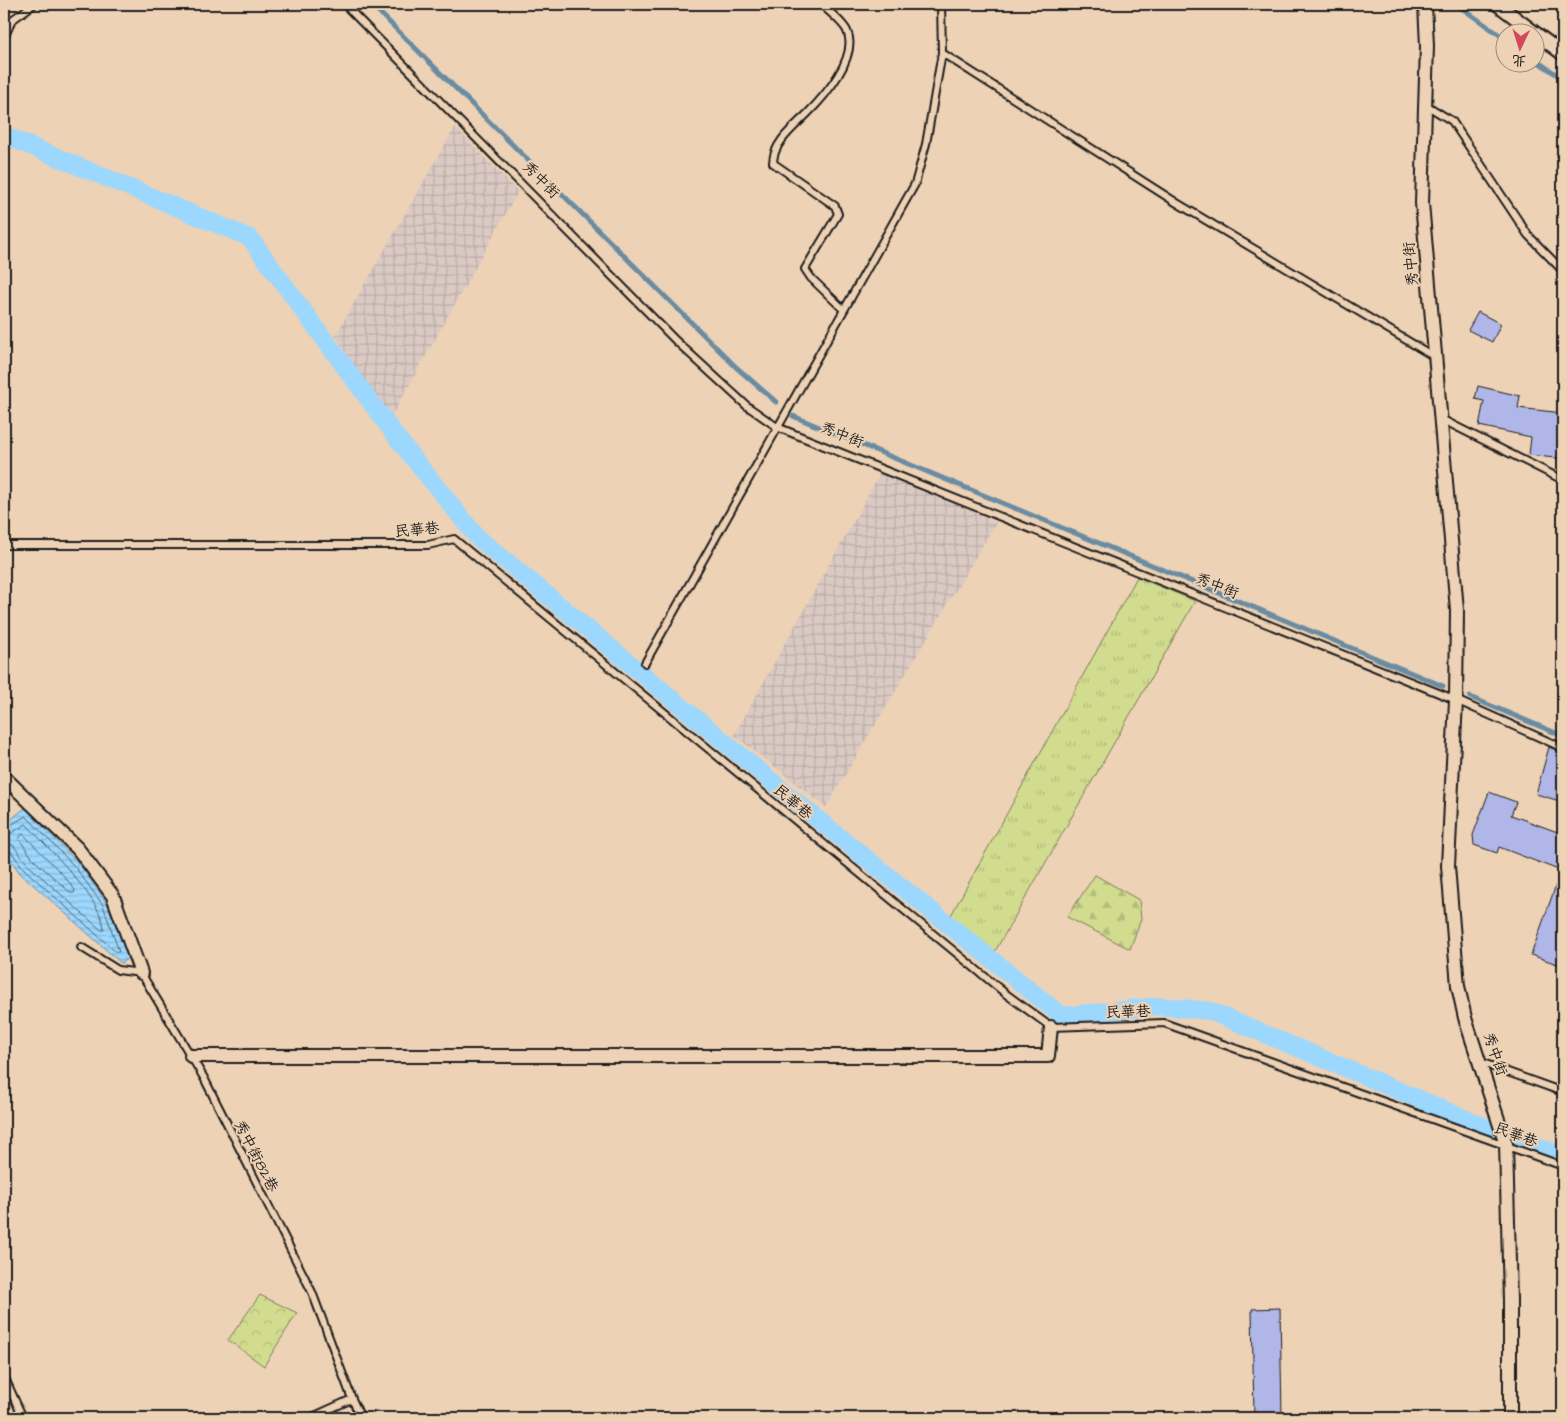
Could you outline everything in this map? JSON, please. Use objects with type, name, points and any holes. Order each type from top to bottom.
[{"type":"street","name":"秀中街","points":[[1425,4],[1425,105],[1422,203],[1456,610],[1456,700],[1448,866],[1458,986],[1465,1018],[1506,1144],[1510,1300],[1510,1418]]},
{"type":"street","points":[[1497,4],[1563,54]]},
{"type":"street","points":[[4,777],[78,849],[113,896],[141,974]]},
{"type":"street","points":[[191,1056],[1048,1056],[1051,1027]]},
{"type":"lane","points":[[4,38],[12,20],[34,4]]},
{"type":"lane","name":"秀中街","points":[[344,4],[676,341],[747,406],[778,427],[1456,700],[1563,748]]},
{"type":"lane","points":[[821,4],[847,31],[849,48],[846,66],[808,113],[788,133],[773,154],[773,163],[835,206],[838,214],[805,269],[811,278],[844,309]]},
{"type":"lane","points":[[645,663],[915,184],[926,144],[942,53],[941,4]]},
{"type":"lane","points":[[942,53],[1177,203],[1433,356],[1434,353]]},
{"type":"lane","points":[[1425,105],[1452,121],[1528,235],[1563,271]]},
{"type":"lane","points":[[1440,419],[1563,480]]},
{"type":"lane","name":"民華巷","points":[[4,545],[428,545],[454,539],[1006,994],[1051,1027],[1164,1023],[1563,1166]]},
{"type":"lane","points":[[81,946],[118,970],[141,974]]},
{"type":"lane","name":"秀中街82巷","points":[[141,974],[191,1056],[312,1292],[352,1399],[361,1418]]},
{"type":"lane","points":[[1480,1062],[1563,1092]]},
{"type":"lane","points":[[4,1376],[23,1418]]},
{"type":"lane","points":[[310,1418],[352,1399]]},
{"type":"shaded area","points":[[455,127],[518,192],[389,421],[335,336]]},
{"type":"shaded area","points":[[882,470],[996,523],[826,807],[734,735]]},
{"type":"green space","points":[[1137,577],[1195,601],[994,953],[950,917]]},
{"type":"green space","points":[[1095,875],[1139,900],[1141,919],[1130,949],[1067,917]]},
{"type":"green space","points":[[260,1295],[297,1313],[264,1366],[228,1340]]},
{"type":"water","points":[[25,808],[79,864],[107,903],[128,958],[121,963],[20,873],[4,850],[4,825]]},
{"type":"building","points":[[1478,312],[1501,324],[1492,342],[1468,330]]},
{"type":"building","points":[[1478,386],[1520,396],[1518,408],[1563,413],[1563,459],[1529,455],[1531,437],[1479,426],[1484,401],[1475,399]]},
{"type":"building","points":[[1549,747],[1563,753],[1563,802],[1536,794]]},
{"type":"building","points":[[1489,792],[1516,802],[1511,815],[1563,834],[1563,966],[1531,955],[1561,871],[1499,847],[1497,853],[1474,845],[1473,835]]},
{"type":"building","points":[[1280,1308],[1282,1418],[1254,1418],[1252,1309]]},
{"type":"waterway","points":[[371,4],[736,367],[776,402]]},
{"type":"waterway","points":[[1456,4],[1494,31]]},
{"type":"waterway","points":[[1544,66],[1563,79]]},
{"type":"waterway","points":[[4,135],[250,238],[397,438],[477,537],[815,817],[1062,1016],[1159,1006],[1210,1011],[1478,1124],[1563,1156]]},
{"type":"waterway","points":[[793,416],[1443,686]]},
{"type":"waterway","points":[[1470,697],[1563,736]]}]
